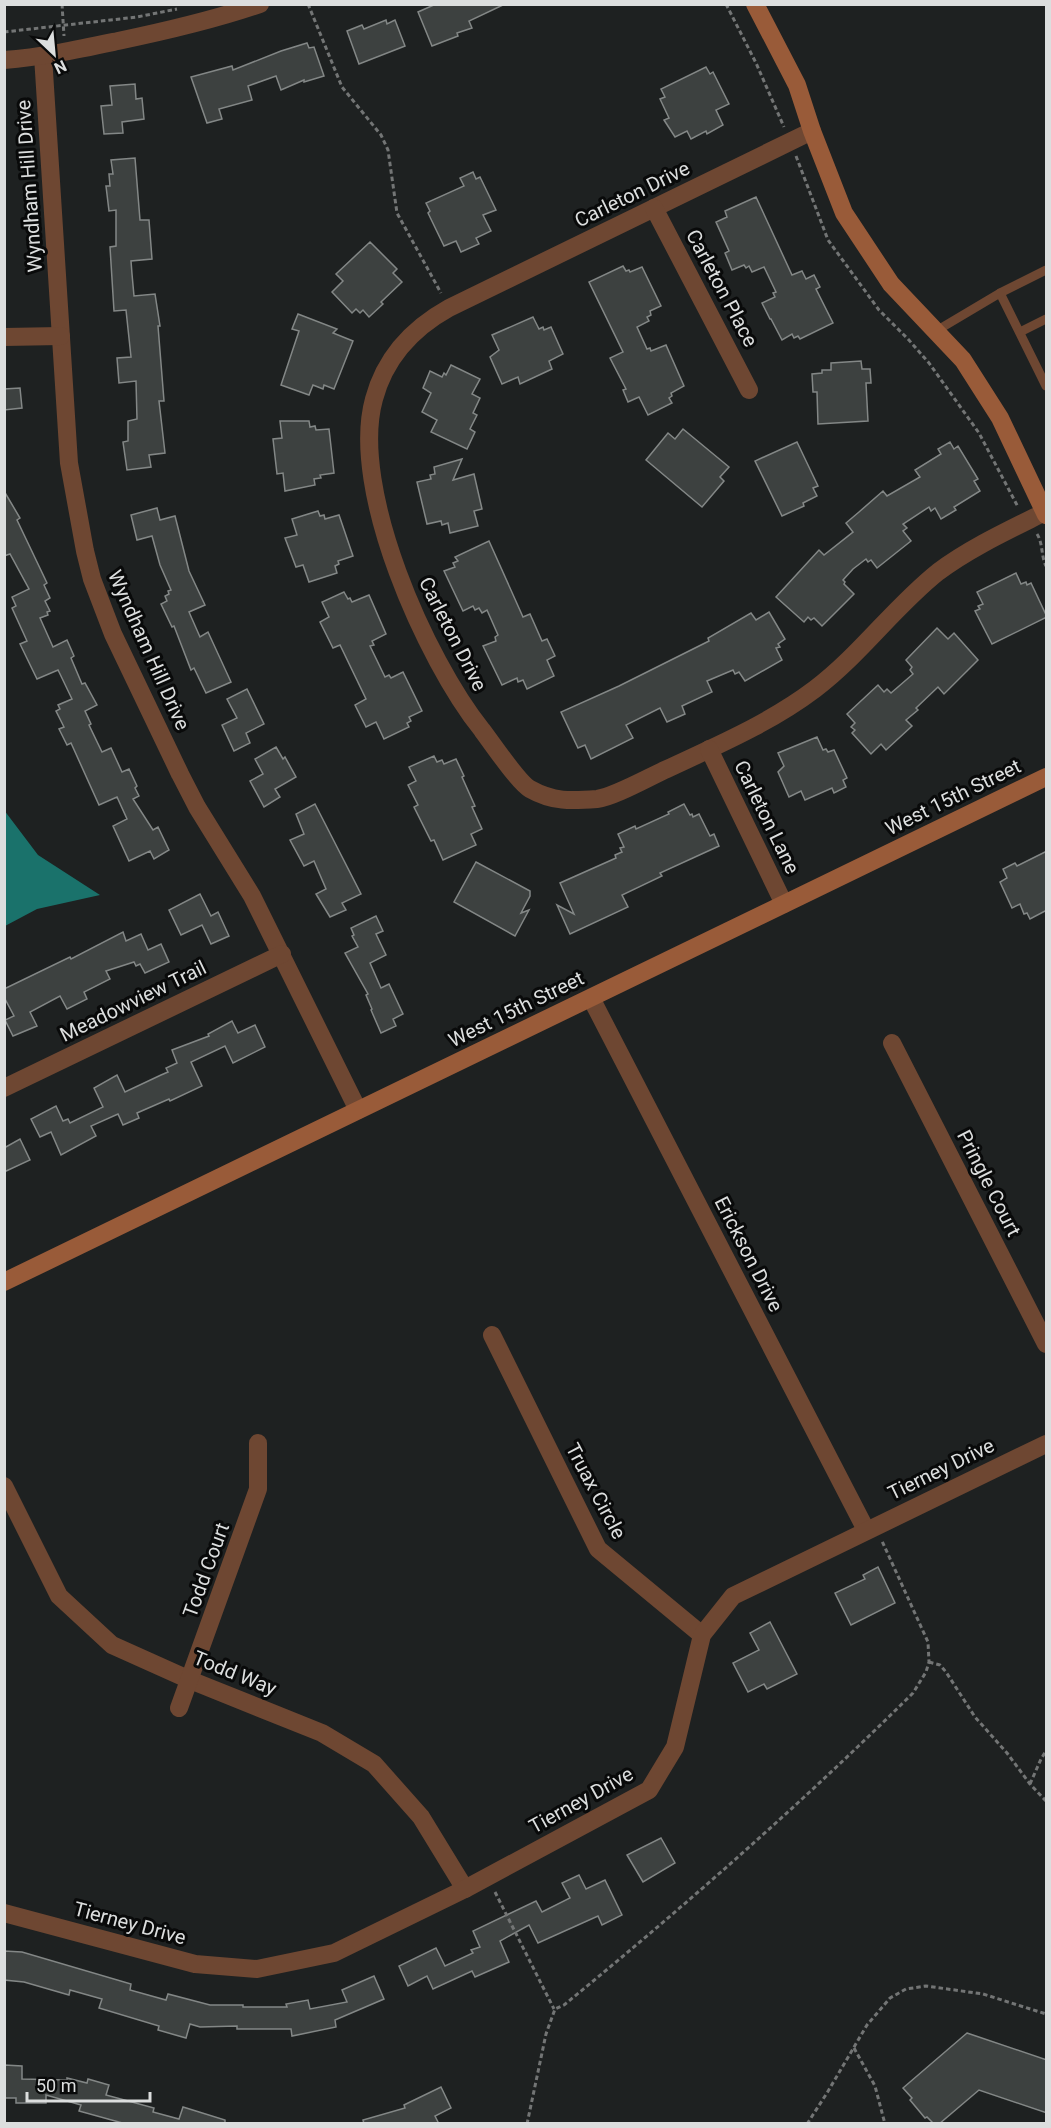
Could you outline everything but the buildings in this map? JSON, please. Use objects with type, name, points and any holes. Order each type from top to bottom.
[{"type":"street","points":[[4,60],[43,56],[157,33],[232,14],[260,4]]},
{"type":"street","points":[[755,4],[797,85],[844,213],[891,284],[963,360],[1000,417],[1046,514]]},
{"type":"street","name":"Wyndham Hill Drive","points":[[43,56],[69,463],[85,551],[102,607],[122,654],[184,782],[252,896],[358,1110]]},
{"type":"street","name":"Carleton Drive","points":[[812,131],[449,308],[425,322],[408,337],[388,365],[374,399],[369,441],[376,498],[392,557],[448,682],[469,715],[526,787],[557,801],[601,799],[769,719],[818,687],[940,571],[979,547],[1046,514]]},
{"type":"street","name":"Carleton Place","points":[[654,208],[749,390]]},
{"type":"street","points":[[4,337],[61,336]]},
{"type":"street","name":"Carleton Lane","points":[[709,749],[784,904]]},
{"type":"street","name":"West 15th Street","points":[[4,1282],[1047,777]]},
{"type":"street","name":"Meadowview Trail","points":[[4,1088],[282,954]]},
{"type":"street","name":"Erickson Drive","points":[[591,998],[870,1528]]},
{"type":"street","name":"Pringle Court","points":[[892,1043],[1047,1344]]},
{"type":"street","name":"Truax Circle","points":[[492,1335],[598,1549],[702,1635]]},
{"type":"street","name":"Todd Court","points":[[179,1708],[258,1489],[258,1443]]},
{"type":"street","name":"Tierney Drive","points":[[4,1913],[195,1964],[257,1969],[334,1953],[465,1889],[649,1790],[675,1747],[702,1635],[733,1596],[1047,1444]]},
{"type":"street","name":"Todd Way","points":[[4,1486],[59,1596],[112,1645],[190,1680],[322,1733],[374,1764],[421,1816],[465,1889]]},
{"type":"lane","points":[[936,331],[1000,293],[1047,270]]},
{"type":"lane","points":[[1000,293],[1043,372],[1047,387]]},
{"type":"lane","points":[[1020,332],[1047,319]]},
{"type":"path","points":[[62,4],[65,52]]},
{"type":"path","points":[[308,4],[342,87],[381,135],[388,150],[397,213],[449,308]]},
{"type":"path","points":[[4,32],[137,17],[186,7]]},
{"type":"path","points":[[527,2124],[546,2034],[555,2009],[564,2005],[630,1952],[788,1813],[913,1693],[926,1672],[929,1662],[928,1642],[870,1528]]},
{"type":"path","points":[[929,1662],[940,1665],[946,1672],[975,1717],[1030,1784],[1047,1801]]},
{"type":"path","points":[[1030,1784],[1047,1751]]},
{"type":"path","points":[[487,1877],[555,2009]]},
{"type":"path","points":[[807,2124],[867,2025],[890,1998],[906,1989],[926,1986],[983,1994],[1047,2014]]},
{"type":"path","points":[[854,2048],[875,2086],[885,2124]]},
{"type":"water","points":[[4,810],[38,855],[100,895],[37,909],[5,926]]}]
